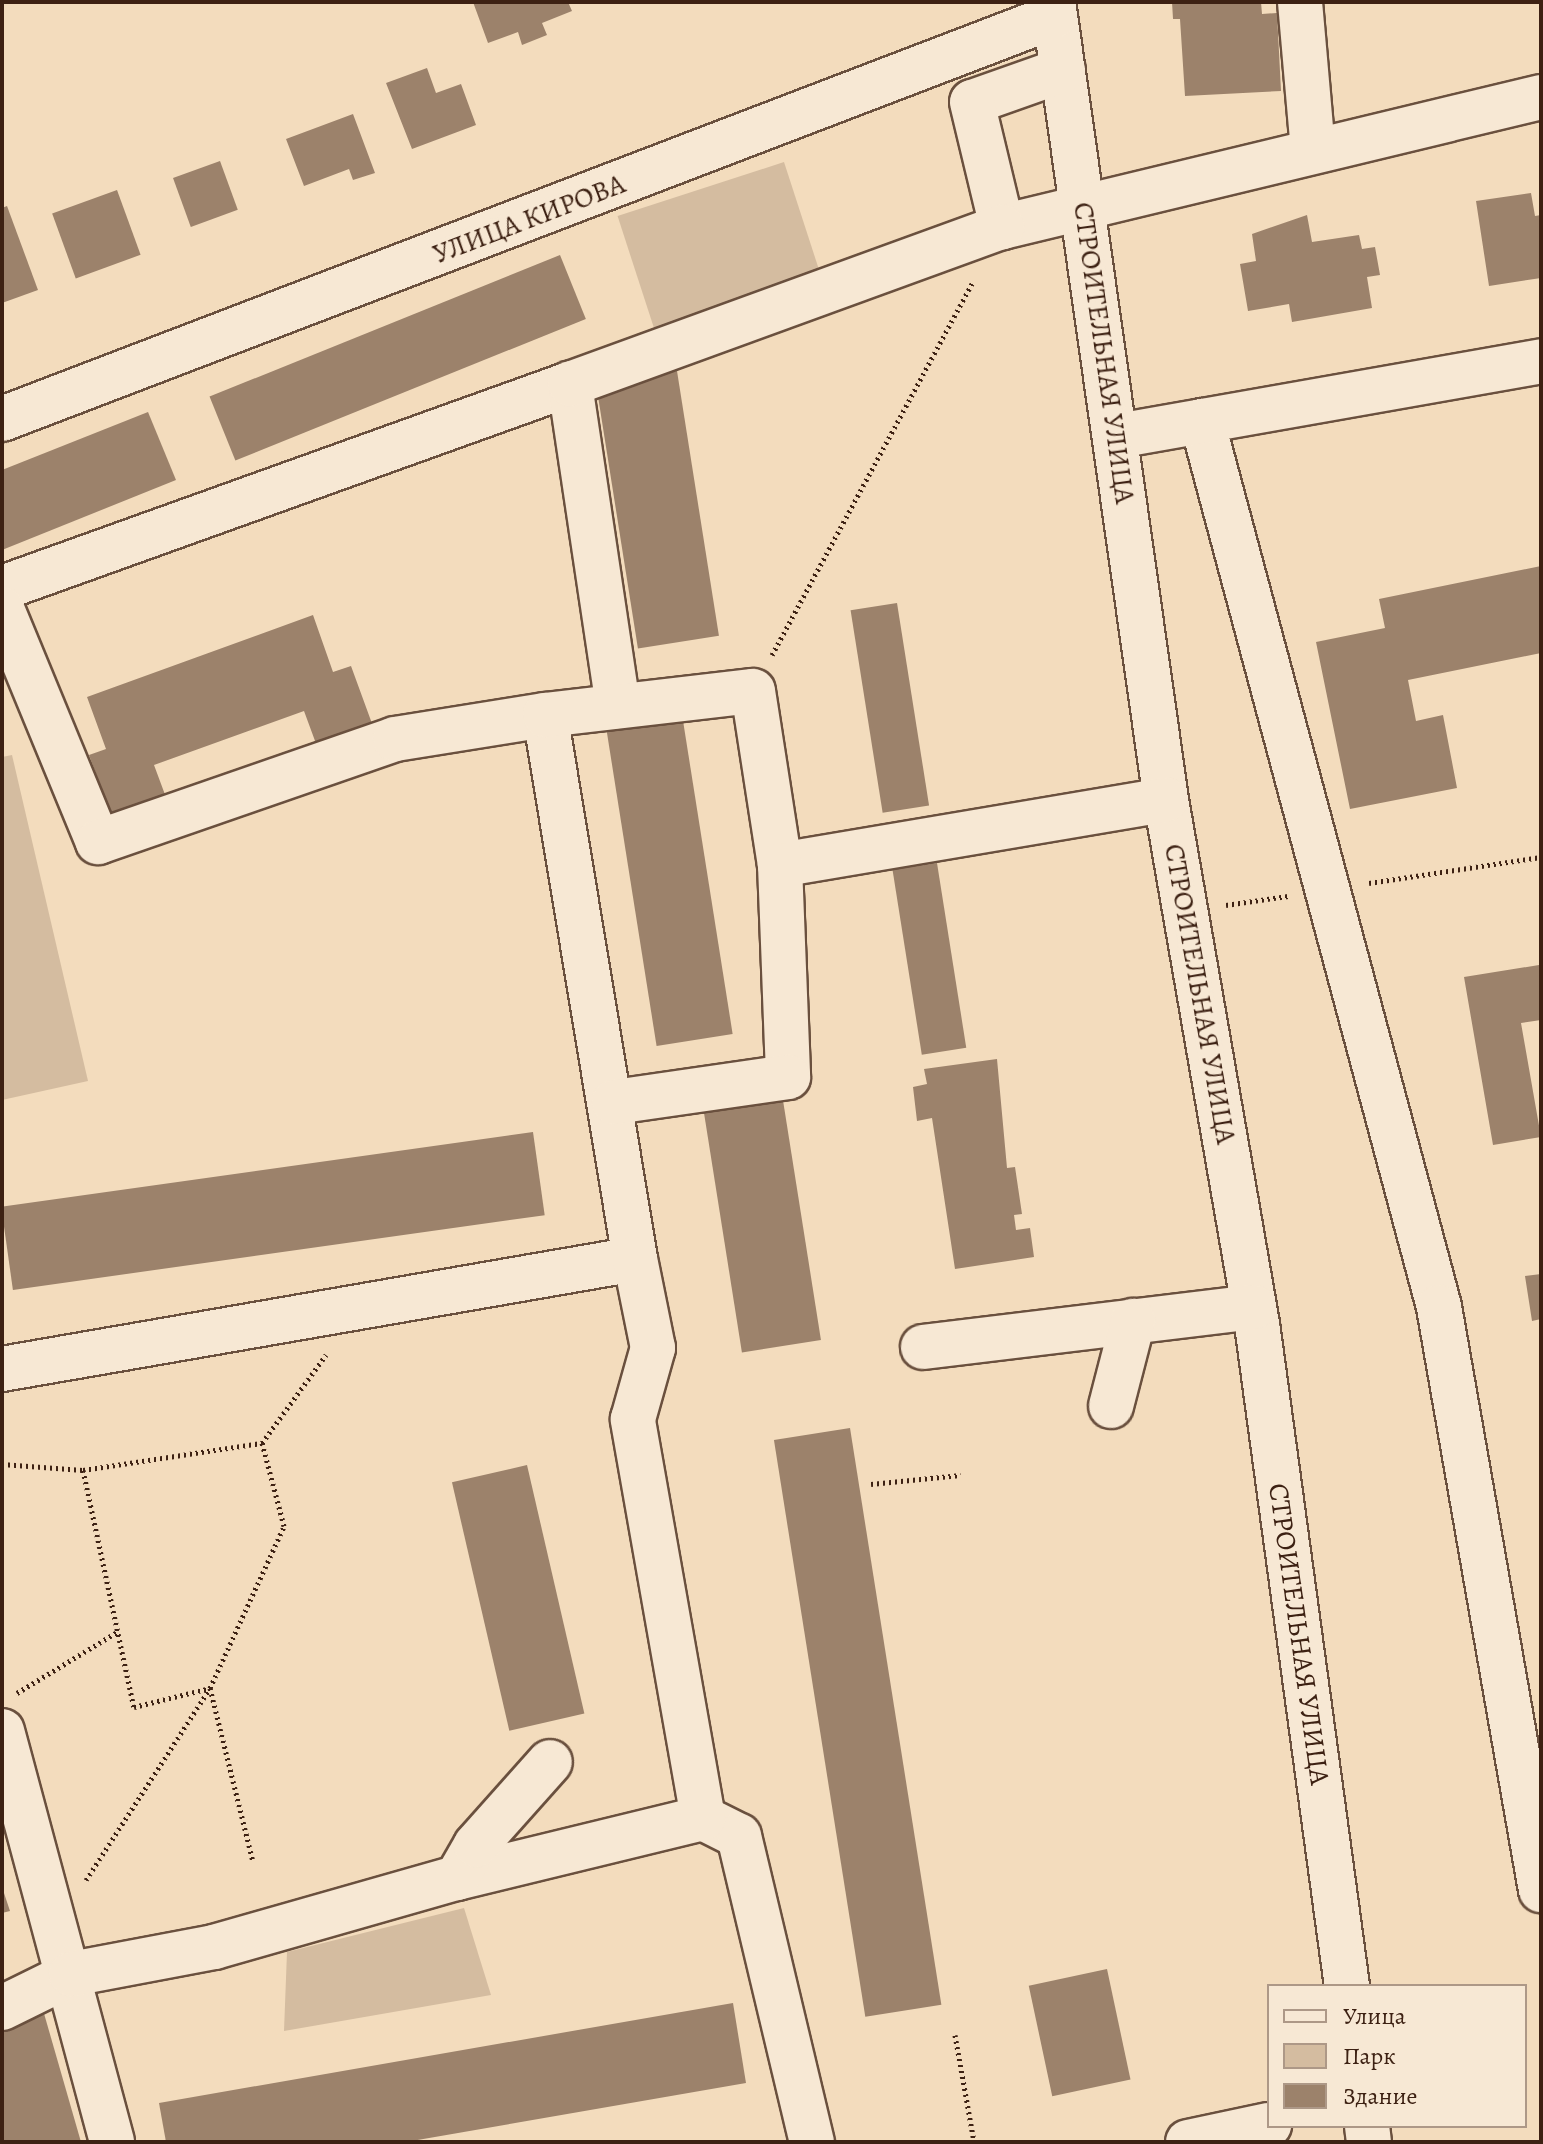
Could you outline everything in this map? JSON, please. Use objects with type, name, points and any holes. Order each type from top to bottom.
[{"type":"street","points":[[1300,2],[1313,150]]},
{"type":"street","name":"СТРОИТЕЛЬНАЯ УЛИЦА","points":[[1054,9],[1117,436],[1166,800],[1254,1307],[1347,1984]]},
{"type":"street","name":"УЛИЦА КИРОВА","points":[[2,419],[1054,9]]},
{"type":"street","points":[[1002,227],[972,102],[1063,70]]},
{"type":"street","points":[[2,588],[1002,227],[1083,204],[1541,97]]},
{"type":"street","points":[[1117,436],[1541,361]]},
{"type":"street","points":[[570,384],[618,706]]},
{"type":"street","points":[[1202,421],[1439,1307],[1541,1890]]},
{"type":"street","points":[[2,609],[98,842],[395,739],[545,715],[753,691],[780,865],[788,1077],[614,1102]]},
{"type":"street","points":[[545,715],[614,1102],[635,1259],[653,1348],[633,1419],[703,1818]]},
{"type":"street","points":[[780,865],[1166,800]]},
{"type":"street","points":[[2,1369],[635,1259]]},
{"type":"street","points":[[923,1347],[1254,1307]]},
{"type":"street","points":[[1111,1406],[1133,1321]]},
{"type":"street","points":[[2,1731],[71,1974],[112,2142]]},
{"type":"street","points":[[457,1878],[476,1845],[550,1762]]},
{"type":"street","points":[[2,2008],[71,1974],[214,1947],[457,1878],[703,1818],[739,1836],[812,2142]]},
{"type":"street","points":[[1188,2142],[1267,2125]]},
{"type":"path","points":[[753,691],[1002,227]]},
{"type":"path","points":[[2,1464],[83,1470],[262,1443],[361,1307]]},
{"type":"path","points":[[57,1925],[210,1688],[284,1526],[262,1443]]},
{"type":"path","points":[[83,1470],[134,1707],[210,1688]]},
{"type":"path","points":[[871,1484],[961,1475]]},
{"type":"path","points":[[2,1702],[118,1632]]},
{"type":"path","points":[[210,1688],[253,1862]]},
{"type":"path","points":[[955,2035],[974,2142]]},
{"type":"green space","points":[[784,162],[823,283],[657,337],[618,216]]},
{"type":"green space","points":[[12,755],[88,1081],[2,1100],[2,757]]},
{"type":"green space","points":[[464,1908],[491,1995],[284,2031],[287,1952]]},
{"type":"building","points":[[473,2],[568,2],[572,11],[542,23],[547,35],[522,45],[518,32],[488,43]]},
{"type":"building","points":[[1172,2],[1261,2],[1262,14],[1277,13],[1281,91],[1185,96],[1180,19],[1173,19]]},
{"type":"building","points":[[427,68],[436,93],[461,84],[476,125],[412,149],[386,83]]},
{"type":"building","points":[[353,114],[375,173],[353,180],[349,169],[304,186],[286,139]]},
{"type":"building","points":[[220,161],[238,210],[191,227],[173,178]]},
{"type":"building","points":[[117,190],[141,255],[76,278],[52,214]]},
{"type":"building","points":[[1531,193],[1535,216],[1541,215],[1541,278],[1489,286],[1476,201]]},
{"type":"building","points":[[7,206],[38,290],[2,303],[2,208]]},
{"type":"building","points":[[1307,215],[1312,242],[1359,235],[1362,249],[1375,247],[1380,275],[1367,277],[1372,308],[1292,322],[1289,304],[1248,311],[1240,264],[1256,261],[1252,234]]},
{"type":"building","points":[[560,255],[586,319],[235,461],[210,397]]},
{"type":"building","points":[[677,371],[719,636],[638,649],[596,384]]},
{"type":"building","points":[[148,412],[176,480],[2,550],[2,470]]},
{"type":"building","points":[[1541,566],[1541,653],[1408,680],[1416,721],[1443,715],[1457,788],[1350,809],[1316,642],[1385,628],[1379,599]]},
{"type":"building","points":[[897,603],[929,805],[883,813],[851,610]]},
{"type":"building","points":[[313,615],[333,672],[351,666],[374,729],[318,749],[304,711],[154,765],[167,800],[113,819],[89,755],[106,749],[87,697]]},
{"type":"building","points":[[681,708],[733,1034],[657,1046],[605,720]]},
{"type":"building","points":[[937,863],[966,1048],[922,1055],[893,870]]},
{"type":"building","points":[[1539,965],[1541,1020],[1521,1023],[1541,1137],[1493,1145],[1464,977]]},
{"type":"building","points":[[997,1059],[1007,1168],[1015,1167],[1022,1214],[1014,1215],[1016,1230],[1030,1228],[1034,1257],[955,1269],[932,1118],[917,1121],[913,1087],[927,1084],[924,1069]]},
{"type":"building","points":[[782,1094],[821,1340],[742,1352],[703,1107]]},
{"type":"building","points":[[533,1132],[545,1215],[13,1290],[2,1207]]},
{"type":"building","points":[[1541,1274],[1541,1319],[1532,1321],[1525,1276]]},
{"type":"building","points":[[850,1428],[941,2005],[865,2017],[774,1440]]},
{"type":"building","points":[[527,1465],[584,1713],[509,1731],[452,1482]]},
{"type":"building","points":[[2,1887],[10,1911],[2,1913]]},
{"type":"building","points":[[1107,1969],[1130,2080],[1052,2096],[1029,1986]]},
{"type":"building","points":[[733,2003],[746,2083],[406,2142],[166,2142],[159,2103]]},
{"type":"building","points":[[43,2010],[81,2142],[4,2142],[2,2024]]}]
